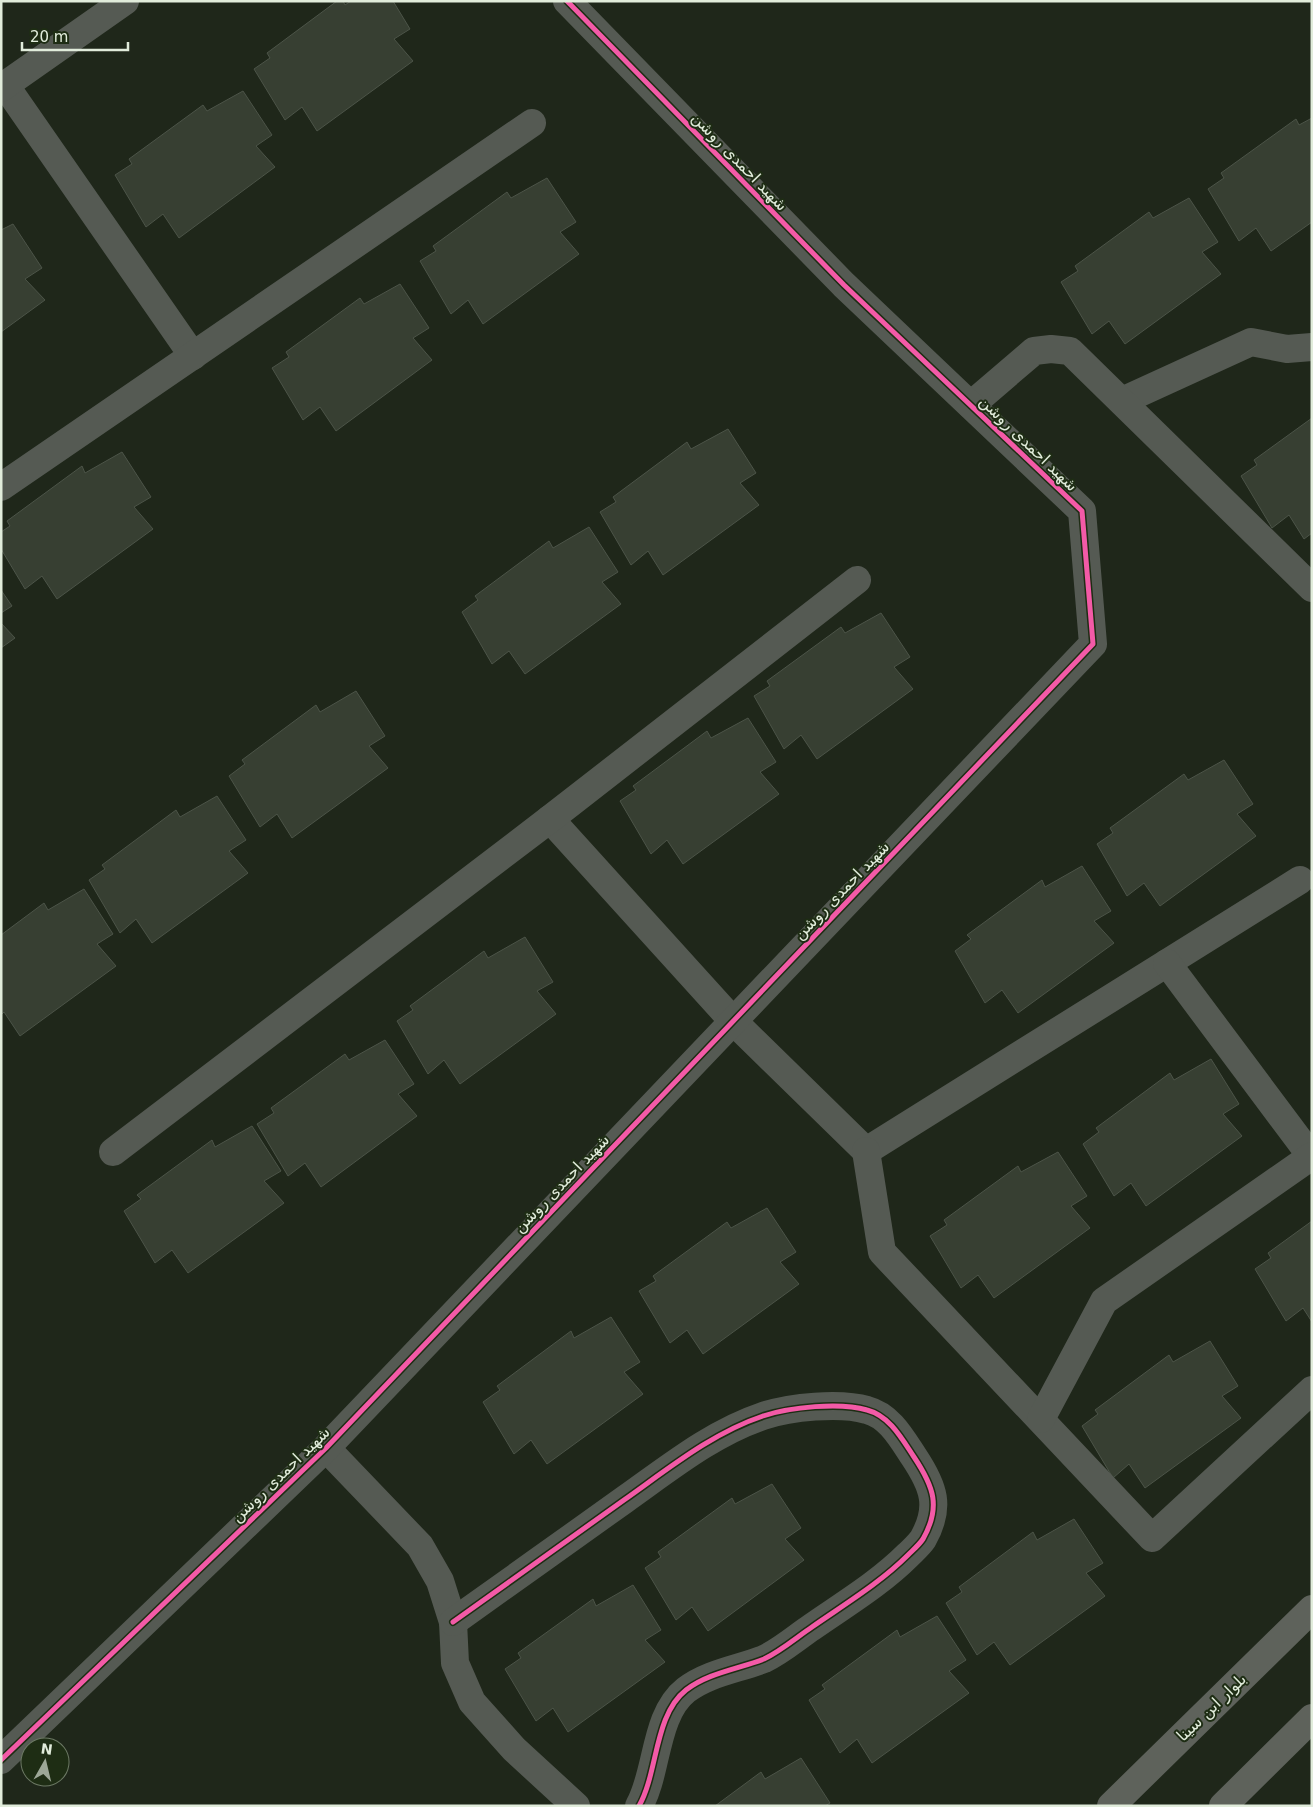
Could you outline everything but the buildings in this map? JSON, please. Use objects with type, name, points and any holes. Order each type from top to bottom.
[{"type":"main road","name":"بلوار ابن سینا","points":[[1111,1806],[1312,1609]]},
{"type":"main road","points":[[1223,1806],[1312,1718]]},
{"type":"street","points":[[125,1],[3,86],[193,356]]},
{"type":"street","name":"شهید احمدی روشن","points":[[1,1760],[326,1448],[1093,644],[1082,511],[844,285],[567,1]]},
{"type":"street","points":[[1,487],[532,123]]},
{"type":"street","points":[[1122,401],[1251,342],[1287,349],[1312,347]]},
{"type":"street","points":[[971,405],[1034,351],[1051,349],[1070,351],[1311,586]]},
{"type":"street","points":[[113,1152],[550,819],[857,580]]},
{"type":"street","points":[[550,819],[733,1021],[866,1151],[882,1252],[1152,1538],[1312,1390]]},
{"type":"street","points":[[866,1151],[1300,880]]},
{"type":"street","points":[[1041,1419],[1104,1301],[1312,1156],[1167,963]]},
{"type":"street","points":[[453,1622],[685,1457],[726,1432],[764,1416],[803,1408],[845,1407],[869,1410],[888,1421],[926,1474],[933,1493],[934,1509],[922,1541],[887,1576],[766,1658],[720,1673],[685,1691],[675,1702],[667,1719],[653,1760],[649,1782],[639,1806]]},
{"type":"street","points":[[326,1448],[420,1546],[440,1581],[453,1622],[455,1663],[472,1702],[514,1749],[576,1806]]},
{"type":"cycle path","points":[[1,1760],[326,1448],[1093,644],[1082,511],[844,285],[567,1]]},
{"type":"cycle path","points":[[453,1622],[674,1464],[708,1442],[744,1423],[787,1410],[829,1406],[867,1410],[882,1417],[889,1423],[921,1468],[933,1497],[932,1517],[923,1539],[897,1565],[874,1584],[777,1652],[764,1659],[704,1679],[686,1690],[668,1714],[662,1729],[645,1793],[639,1806]]}]
